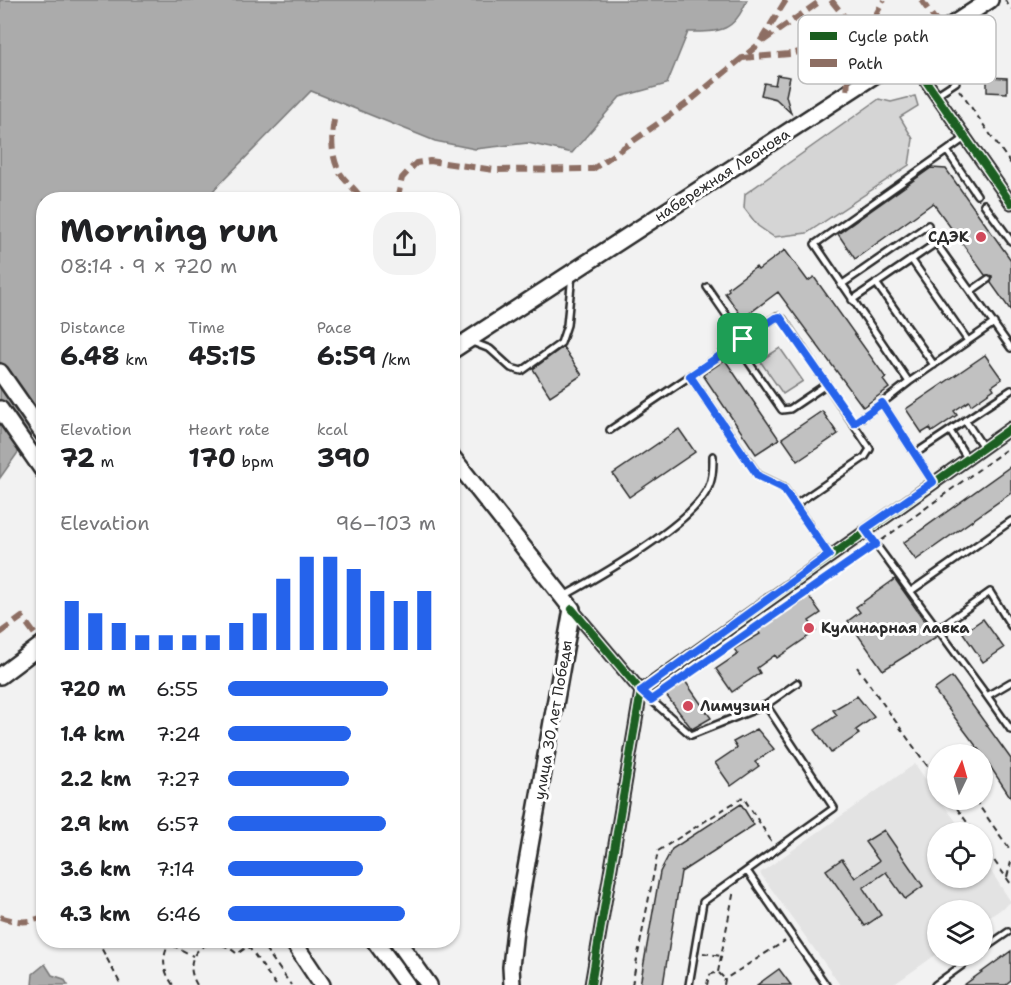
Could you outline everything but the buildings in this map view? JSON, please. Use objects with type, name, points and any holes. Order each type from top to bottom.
[{"type":"main road","name":"набережная Леонова","points":[[967,15],[990,0]]},
{"type":"main road","name":"набережная Леонова","points":[[460,345],[861,84]]},
{"type":"main road","points":[[0,372],[36,424]]},
{"type":"main road","points":[[0,410],[36,461]]},
{"type":"main road","points":[[460,467],[572,609]]},
{"type":"main road","name":"улица 30 лет Победы","points":[[512,985],[511,967],[515,930],[572,609]]},
{"type":"main road","points":[[0,676],[36,649]]},
{"type":"main road","points":[[297,948],[322,985]]},
{"type":"main road","points":[[380,948],[406,985]]},
{"type":"main road","points":[[403,948],[429,985]]},
{"type":"street","points":[[928,84],[1011,203]]},
{"type":"street","points":[[591,985],[641,691],[865,529],[1011,428]]},
{"type":"street","points":[[572,609],[641,691]]},
{"type":"lane","points":[[936,95],[953,84]]},
{"type":"lane","points":[[909,382],[815,244],[965,138]]},
{"type":"lane","points":[[947,151],[977,195]]},
{"type":"lane","points":[[984,204],[1011,241]]},
{"type":"lane","points":[[841,285],[928,225]]},
{"type":"lane","points":[[852,300],[936,243],[1011,348]]},
{"type":"lane","points":[[911,259],[968,341]]},
{"type":"lane","points":[[468,340],[490,349],[511,368],[522,371],[561,343],[567,325],[572,273]]},
{"type":"lane","points":[[971,291],[988,279]]},
{"type":"lane","points":[[876,283],[934,365]]},
{"type":"lane","points":[[707,287],[743,339]]},
{"type":"lane","points":[[610,430],[743,339],[780,317],[869,445],[869,453],[795,505]]},
{"type":"lane","points":[[854,423],[994,323]]},
{"type":"lane","points":[[736,344],[782,410],[790,409],[827,384]]},
{"type":"lane","points":[[690,376],[758,476],[780,485],[829,555]]},
{"type":"lane","points":[[916,453],[1011,390]]},
{"type":"lane","points":[[882,403],[933,482]]},
{"type":"lane","points":[[965,420],[983,447]]},
{"type":"lane","points":[[950,431],[967,459]]},
{"type":"lane","points":[[562,597],[608,571],[692,509],[710,484],[713,456]]},
{"type":"lane","points":[[911,591],[1011,520]]},
{"type":"lane","points":[[865,529],[1011,730]]},
{"type":"lane","points":[[939,628],[990,592],[1011,626]]},
{"type":"lane","points":[[987,696],[1011,682]]},
{"type":"lane","points":[[641,691],[691,735],[766,705],[797,683]]},
{"type":"lane","points":[[689,985],[703,902],[834,808],[766,705]]},
{"type":"lane","points":[[747,871],[826,985]]},
{"type":"lane","points":[[993,942],[1008,932]]},
{"type":"lane","points":[[934,985],[961,966]]},
{"type":"path","points":[[1005,0],[1011,9]]},
{"type":"path","points":[[956,84],[1011,164]]},
{"type":"path","points":[[651,700],[876,544],[1011,446]]},
{"type":"path","points":[[857,668],[927,766]]},
{"type":"path","points":[[632,985],[658,850],[743,797],[777,850]]},
{"type":"path","points":[[982,810],[1011,851]]},
{"type":"path","points":[[993,859],[1011,884]]},
{"type":"path","points":[[1007,879],[1011,862]]},
{"type":"path","points":[[718,972],[735,880]]},
{"type":"path","points":[[724,985],[725,979],[792,936]]},
{"type":"path","points":[[101,948],[121,985]]},
{"type":"path","points":[[168,948],[163,959],[165,974],[173,985]]},
{"type":"path","points":[[180,948],[193,956]]},
{"type":"path","points":[[197,985],[190,966],[193,956],[202,948]]},
{"type":"path","points":[[231,948],[237,954],[245,948]]},
{"type":"path","points":[[249,948],[276,985]]},
{"type":"path","points":[[264,948],[291,985]]},
{"type":"path","points":[[694,951],[721,956]]},
{"type":"path","points":[[718,972],[725,979]]},
{"type":"path","points":[[707,985],[709,975],[718,972]]},
{"type":"shaded area","points":[[0,0],[747,0],[737,18],[725,28],[709,32],[688,32],[667,84],[620,97],[572,153],[528,143],[475,149],[435,141],[311,91],[212,192],[36,192],[36,427],[0,478]]},
{"type":"shaded area","points":[[915,96],[918,106],[900,117],[913,139],[909,165],[807,233],[774,237],[758,226],[744,208],[745,194],[879,99],[891,102]]},
{"type":"shaded area","points":[[780,348],[803,381],[783,394],[760,361]]},
{"type":"shaded area","points":[[915,764],[927,781],[927,810],[948,810],[956,822],[927,822],[927,888],[993,888],[993,874],[1011,902],[993,915],[993,900],[927,900],[927,961],[893,985],[840,985],[760,873]]},
{"type":"shaded area","points":[[45,964],[52,975],[64,979],[68,985],[32,985],[33,974]]},
{"type":"marked path","points":[[399,192],[402,178],[416,163],[430,161],[494,170],[593,169],[686,104],[758,45],[786,0]]},
{"type":"marked path","points":[[800,15],[822,0]]},
{"type":"marked path","points":[[831,0],[843,15]]},
{"type":"marked path","points":[[876,15],[884,0]]},
{"type":"marked path","points":[[921,0],[932,15]]},
{"type":"marked path","points":[[763,41],[798,17]]},
{"type":"marked path","points":[[742,58],[798,52]]},
{"type":"marked path","points":[[847,94],[848,84]]},
{"type":"marked path","points":[[334,120],[332,147],[337,167],[342,177],[357,192]]},
{"type":"marked path","points":[[0,633],[22,617],[36,636]]},
{"type":"marked path","points":[[0,917],[22,921],[36,919]]},
{"type":"cycle path","points":[[928,84],[1011,203]]},
{"type":"cycle path","points":[[641,691],[1011,428]]},
{"type":"cycle path","points":[[572,609],[641,691],[591,985]]},
{"type":"place","name":"СДЭК","points":[[981,237]]},
{"type":"place","name":"Кулинарная лавка","points":[[809,628]]},
{"type":"place","name":"Лимузин","points":[[688,706]]},
{"type":"route","points":[[777,316],[783,319],[854,423],[882,403],[933,482],[865,529],[876,544],[651,700],[641,691],[829,555],[783,488],[758,476],[690,376],[743,339],[777,316]]}]
